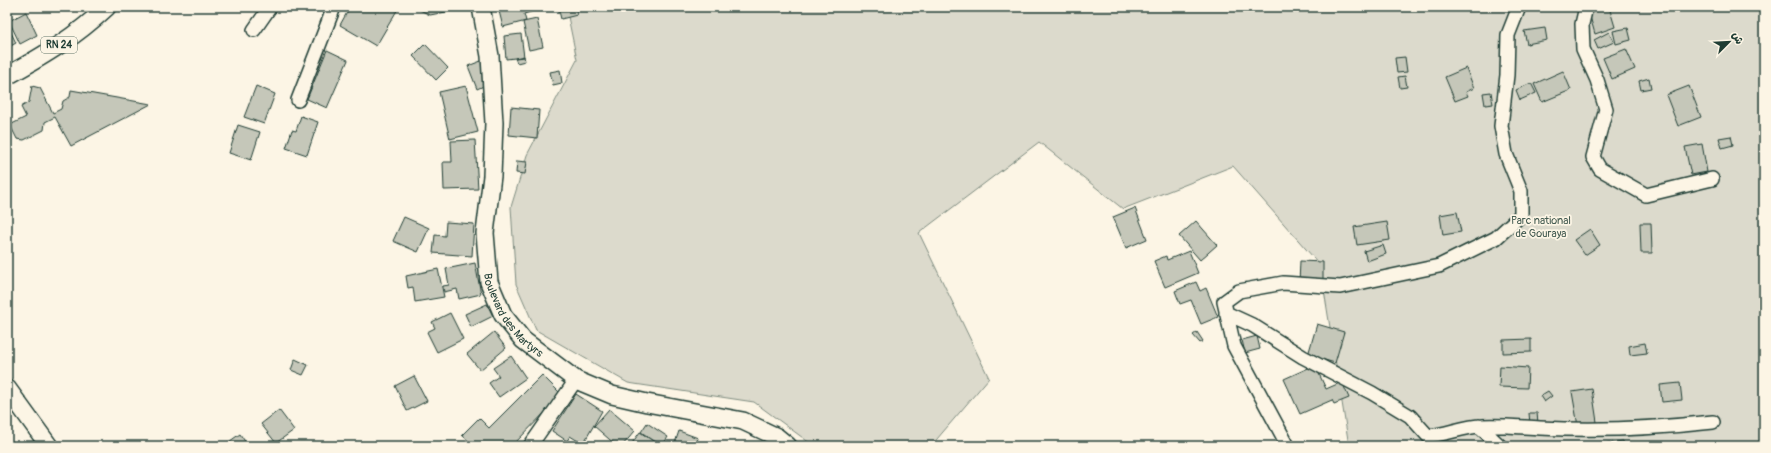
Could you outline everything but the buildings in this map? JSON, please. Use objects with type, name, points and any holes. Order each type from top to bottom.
[{"type":"main road","name":"RN 24","points":[[7,76],[49,52],[84,28],[107,7]]},
{"type":"main road","name":"Boulevard des Martyrs","points":[[481,7],[490,56],[494,123],[492,176],[485,233],[489,282],[503,315],[523,340],[577,380],[612,395],[743,421],[777,437],[788,446]]},
{"type":"main road","points":[[7,388],[49,446]]},
{"type":"street","points":[[254,30],[270,7]]},
{"type":"street","points":[[298,100],[334,7]]},
{"type":"street","points":[[1288,446],[1234,346],[1224,302],[1240,291],[1283,283],[1340,288],[1439,266],[1496,238],[1521,215],[1521,191],[1506,154],[1501,126],[1507,74],[1508,35],[1519,7]]},
{"type":"street","points":[[1586,7],[1582,24],[1583,49],[1597,80],[1606,109],[1593,157],[1600,169],[1646,194],[1712,179]]},
{"type":"street","points":[[1226,313],[1252,325],[1303,357],[1372,393],[1410,416],[1428,436],[1439,436],[1479,426],[1506,425],[1540,428],[1602,428],[1684,425],[1713,422]]},
{"type":"street","points":[[530,446],[577,380]]},
{"type":"street","points":[[1479,426],[1500,446]]},
{"type":"green space","name":"Parc national de Gouraya","points":[[566,7],[1764,7],[1764,446],[1349,446],[1320,265],[1233,166],[1123,209],[1039,142],[919,233],[989,378],[931,446],[814,446],[754,402],[628,383],[536,330],[516,284],[511,207],[527,155],[577,60]]}]
